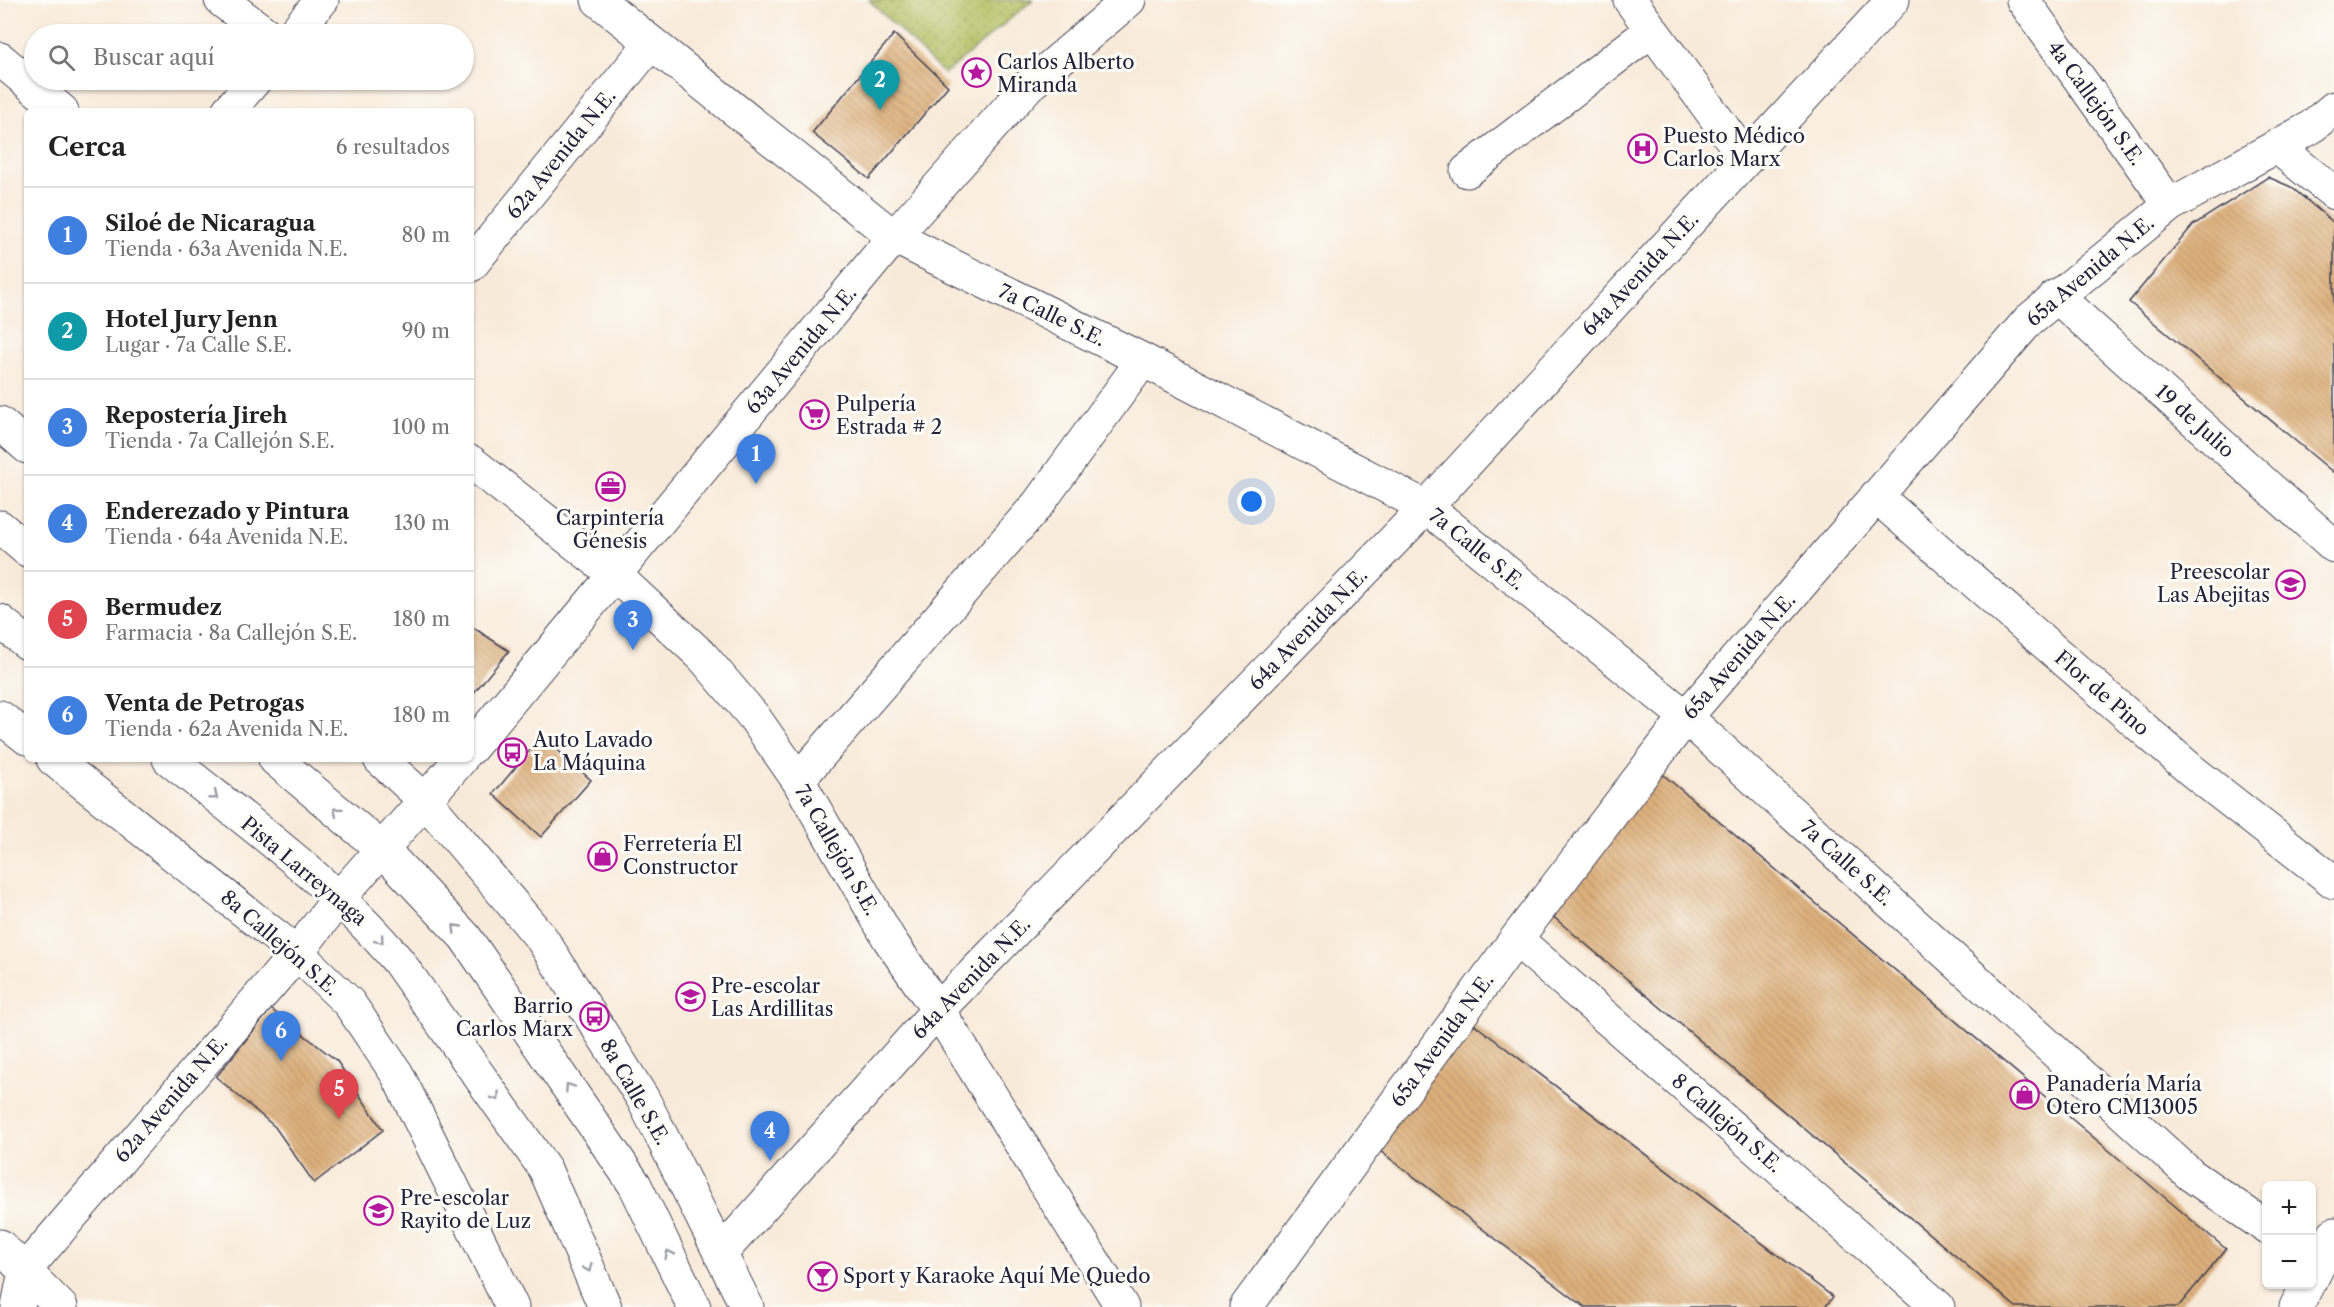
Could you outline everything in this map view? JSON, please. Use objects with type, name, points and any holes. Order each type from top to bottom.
[{"type":"street","points":[[221,0],[253,24]]},
{"type":"street","points":[[302,24],[322,0]]},
{"type":"street","name":"7a Calle S.E.","points":[[598,0],[894,237],[1143,360],[1426,507],[1686,717],[2191,1175],[2262,1224]]},
{"type":"street","name":"63a Avenida N.E.","points":[[474,745],[894,237],[1028,86],[1129,0]]},
{"type":"street","points":[[1630,0],[1746,159]]},
{"type":"street","name":"64a Avenida N.E.","points":[[720,1254],[938,1010],[1426,507],[1893,0]]},
{"type":"street","name":"4a Callejón S.E.","points":[[2023,0],[2170,205]]},
{"type":"street","points":[[1467,171],[1652,30]]},
{"type":"street","name":"62a Avenida N.E.","points":[[474,261],[651,43]]},
{"type":"street","points":[[0,59],[24,79]]},
{"type":"street","points":[[37,90],[58,108]]},
{"type":"street","points":[[231,108],[246,90]]},
{"type":"street","name":"65a Avenida N.E.","points":[[1246,1307],[1515,939],[1686,717],[2029,320],[2170,205],[2310,128],[2334,108]]},
{"type":"street","points":[[2276,146],[2334,194]]},
{"type":"street","name":"19 de Julio","points":[[2056,296],[2334,546]]},
{"type":"street","points":[[798,780],[1038,504],[1143,360]]},
{"type":"street","points":[[0,423],[24,444]]},
{"type":"street","name":"7a Callejón S.E.","points":[[474,464],[614,574],[703,657],[754,717],[798,780],[889,939],[938,1010],[1122,1307]]},
{"type":"street","name":"Flor de Pino","points":[[1876,496],[2191,770],[2334,882]]},
{"type":"street","points":[[0,527],[24,547]]},
{"type":"street","points":[[0,621],[24,641]]},
{"type":"street","points":[[0,717],[24,736]]},
{"type":"street","name":"8a Callejón S.E.","points":[[57,762],[297,952],[349,1003],[397,1074],[512,1307]]},
{"type":"street","name":"Pista Larreynaga","points":[[173,762],[339,898],[372,930],[398,961],[545,1169],[605,1307]]},
{"type":"street","points":[[279,762],[382,849],[465,937],[634,1185],[694,1307]]},
{"type":"street","name":"8a Calle S.E.","points":[[383,762],[425,800],[542,939],[643,1099],[747,1307]]},
{"type":"street","points":[[339,898],[458,762]]},
{"type":"street","name":"62a Avenida N.E.","points":[[18,1307],[25,1270],[297,952],[339,898]]},
{"type":"street","name":"8 Callejón S.E.","points":[[1515,939],[1938,1307]]},
{"type":"street","points":[[0,1246],[61,1307]]},
{"type":"street","points":[[2296,1307],[2317,1263]]},
{"type":"green space","points":[[869,0],[1033,0],[944,74]]},
{"type":"building","points":[[894,34],[948,86],[869,179],[812,133]]},
{"type":"building","points":[[2268,177],[2291,187],[2334,223],[2334,473],[2129,302],[2193,225]]},
{"type":"building","points":[[474,628],[509,651],[474,692]]},
{"type":"building","points":[[542,736],[591,780],[541,837],[493,794]]},
{"type":"building","points":[[1660,772],[2226,1249],[2178,1307],[2016,1307],[1544,909]]},
{"type":"building","points":[[271,1009],[337,1061],[383,1130],[314,1183],[275,1127],[216,1077]]},
{"type":"building","points":[[1466,1018],[1833,1297],[1825,1307],[1585,1307],[1371,1144]]},
{"type":"place","name":"Carlos Alberto Miranda","points":[[976,73]]},
{"type":"place","name":"Hotel Jury Jenn","points":[[880,110]]},
{"type":"place","name":"Puesto Médico Carlos Marx","points":[[1642,148]]},
{"type":"place","name":"Pulpería Estrada # 2","points":[[815,415]]},
{"type":"place","name":"Siloé de Nicaragua","points":[[756,484]]},
{"type":"place","name":"Carpintería Génesis","points":[[610,487]]},
{"type":"place","name":"Preescolar Las Abejitas","points":[[2291,584]]},
{"type":"place","name":"Repostería Jireh","points":[[633,650]]},
{"type":"place","name":"Auto Lavado La Máquina","points":[[512,752]]},
{"type":"place","name":"Ferretería El Constructor","points":[[602,856]]},
{"type":"place","name":"Pre-escolar Las Ardillitas","points":[[690,997]]},
{"type":"place","name":"Barrio Carlos Marx","points":[[594,1017]]},
{"type":"place","name":"Venta de Petrogas","points":[[281,1061]]},
{"type":"place","name":"Panadería María Otero CM13005","points":[[2025,1095]]},
{"type":"place","name":"Bermudez","points":[[339,1119]]},
{"type":"place","name":"Enderezado y Pintura","points":[[770,1161]]},
{"type":"place","name":"Pre-escolar Rayito de Luz","points":[[379,1210]]},
{"type":"place","name":"Sport y Karaoke Aquí Me Quedo","points":[[822,1276]]}]
